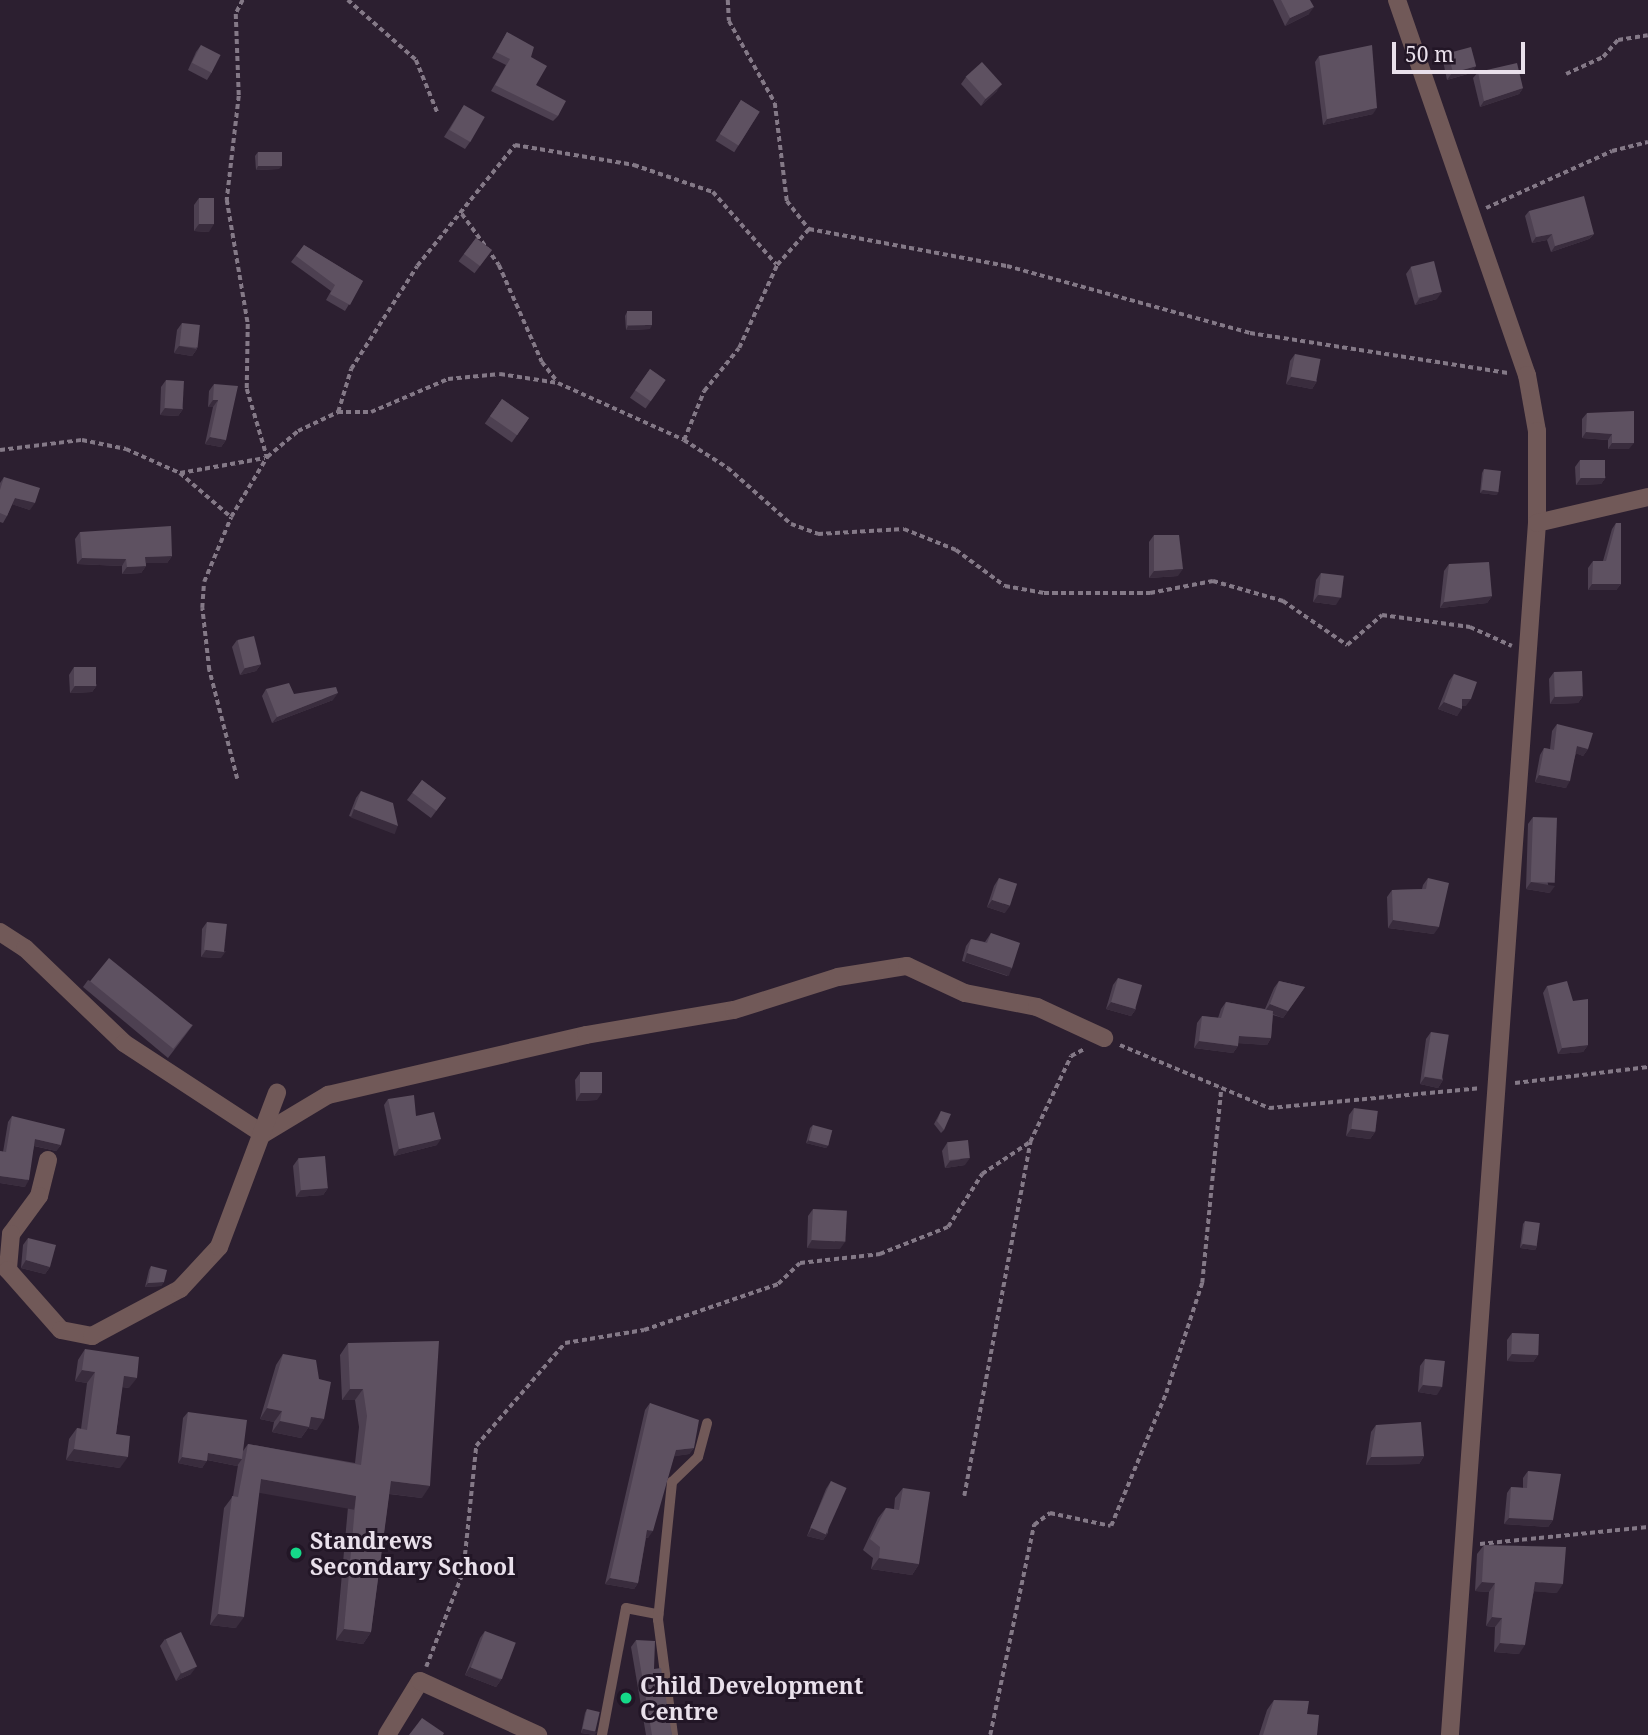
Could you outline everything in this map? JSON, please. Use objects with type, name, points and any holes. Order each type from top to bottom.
[{"type":"street","points":[[1397,0],[1527,376],[1537,431],[1536,523],[1523,652],[1450,1735]]},
{"type":"street","points":[[1536,523],[1648,496]]},
{"type":"street","points":[[0,932],[26,948],[124,1043],[263,1134]]},
{"type":"street","points":[[263,1134],[328,1095],[586,1035],[734,1010],[838,977],[906,966],[965,993],[1037,1007],[1104,1038]]},
{"type":"street","points":[[48,1160],[39,1196],[11,1234],[8,1270],[61,1330],[92,1336],[180,1289],[203,1267],[232,1226],[277,1093]]},
{"type":"street","points":[[387,1735],[421,1681],[538,1735]]},
{"type":"lane","points":[[673,1735],[658,1614],[673,1482],[698,1457],[707,1423]]},
{"type":"lane","points":[[601,1735],[626,1608],[658,1614]]},
{"type":"path","points":[[243,0],[236,14],[239,96],[227,200],[248,324],[247,389],[267,457]]},
{"type":"path","points":[[348,0],[416,60],[438,114]]},
{"type":"path","points":[[728,0],[729,21],[775,103],[787,201],[810,229],[1007,266],[1250,334],[1527,376]]},
{"type":"path","points":[[1566,74],[1603,57],[1618,40],[1648,35]]},
{"type":"path","points":[[1471,215],[1612,151],[1648,142]]},
{"type":"path","points":[[338,412],[363,348],[417,266],[463,214],[510,149],[524,145],[634,165],[713,192],[777,265]]},
{"type":"path","points":[[463,214],[499,265],[542,362],[558,383]]},
{"type":"path","points":[[684,440],[704,391],[739,348],[777,265],[810,229]]},
{"type":"path","points":[[237,779],[209,670],[202,608],[204,582],[231,517],[267,457],[298,431],[338,412],[371,412],[449,379],[500,374],[558,383],[684,440],[728,468],[791,524],[818,534],[904,529],[956,550],[1005,586],[1044,593],[1150,593],[1213,581],[1283,601],[1347,645],[1382,615],[1470,627],[1523,652]]},
{"type":"path","points":[[0,450],[82,440],[155,459],[180,473],[231,517]]},
{"type":"path","points":[[180,473],[267,457]]},
{"type":"path","points":[[964,1496],[1030,1142],[1071,1056],[1104,1038],[1269,1108],[1495,1086],[1648,1067]]},
{"type":"path","points":[[990,1735],[1034,1525],[1050,1513],[1111,1526],[1166,1393],[1202,1283],[1221,1088]]},
{"type":"path","points":[[421,1681],[463,1572],[476,1446],[565,1343],[644,1330],[778,1284],[800,1263],[880,1254],[948,1227],[982,1174],[1030,1142]]},
{"type":"path","points":[[1461,1546],[1648,1527]]},
{"type":"building","points":[[1281,0],[1310,0],[1314,7],[1290,18]]},
{"type":"building","points":[[507,32],[534,47],[531,57],[547,66],[536,85],[566,101],[558,116],[495,85],[510,59],[496,52]]},
{"type":"building","points":[[201,45],[221,55],[212,73],[192,63]]},
{"type":"building","points":[[1372,45],[1377,108],[1327,119],[1319,56]]},
{"type":"building","points":[[1471,47],[1476,66],[1453,73],[1448,53]]},
{"type":"building","points":[[982,62],[1002,84],[986,99],[966,77]]},
{"type":"building","points":[[1517,63],[1523,88],[1484,101],[1478,72]]},
{"type":"building","points":[[741,100],[760,112],[738,146],[720,134]]},
{"type":"building","points":[[464,105],[485,117],[470,142],[450,130]]},
{"type":"building","points":[[258,152],[282,152],[282,166],[258,166]]},
{"type":"building","points":[[1584,196],[1594,234],[1555,246],[1552,234],[1536,237],[1529,211]]},
{"type":"building","points":[[199,198],[214,198],[214,224],[199,224]]},
{"type":"building","points":[[476,238],[492,250],[480,266],[464,254]]},
{"type":"building","points":[[304,245],[363,281],[350,305],[330,294],[335,285],[296,256]]},
{"type":"building","points":[[1434,261],[1442,292],[1418,298],[1411,267]]},
{"type":"building","points":[[627,311],[652,311],[652,325],[627,325]]},
{"type":"building","points":[[182,323],[200,325],[197,348],[180,346]]},
{"type":"building","points":[[1295,354],[1321,359],[1316,382],[1291,377]]},
{"type":"building","points":[[650,369],[666,380],[651,401],[635,390]]},
{"type":"building","points":[[166,380],[184,381],[183,409],[165,408]]},
{"type":"building","points":[[214,384],[238,386],[226,440],[210,437],[218,400],[213,400]]},
{"type":"building","points":[[502,399],[529,418],[517,435],[490,416]]},
{"type":"building","points":[[1634,411],[1634,443],[1612,443],[1612,434],[1586,432],[1587,413]]},
{"type":"building","points":[[1580,460],[1605,460],[1605,478],[1580,478]]},
{"type":"building","points":[[1484,469],[1501,471],[1498,492],[1481,490]]},
{"type":"building","points":[[4,477],[40,488],[35,503],[15,498],[7,516],[0,513],[0,490]]},
{"type":"building","points":[[1616,523],[1621,523],[1621,584],[1592,584],[1593,561],[1606,561]]},
{"type":"building","points":[[171,526],[172,556],[145,557],[146,566],[127,567],[126,559],[82,558],[80,532]]},
{"type":"building","points":[[1154,535],[1179,535],[1183,569],[1154,571]]},
{"type":"building","points":[[1489,562],[1492,596],[1444,602],[1449,564]]},
{"type":"building","points":[[1321,573],[1344,576],[1341,598],[1318,595]]},
{"type":"building","points":[[254,636],[261,664],[245,668],[238,640]]},
{"type":"building","points":[[74,667],[96,667],[96,686],[74,686]]},
{"type":"building","points":[[1582,671],[1583,696],[1555,697],[1554,672]]},
{"type":"building","points":[[1454,674],[1477,682],[1471,699],[1462,699],[1462,709],[1444,702]]},
{"type":"building","points":[[289,683],[294,694],[336,687],[338,693],[277,717],[266,689]]},
{"type":"building","points":[[1557,724],[1593,733],[1588,749],[1577,746],[1570,781],[1539,775],[1544,748],[1554,750]]},
{"type":"building","points":[[422,780],[446,798],[436,811],[412,793]]},
{"type":"building","points":[[361,791],[393,803],[398,826],[354,809]]},
{"type":"building","points":[[1533,817],[1557,818],[1555,883],[1531,882]]},
{"type":"building","points":[[999,878],[1017,884],[1010,906],[992,900]]},
{"type":"building","points":[[1428,878],[1449,883],[1439,927],[1393,920],[1392,890],[1426,889]]},
{"type":"building","points":[[207,922],[227,924],[224,952],[204,950]]},
{"type":"building","points":[[991,933],[1020,943],[1012,968],[967,953],[971,939],[987,943]]},
{"type":"building","points":[[109,958],[192,1025],[173,1049],[90,981]]},
{"type":"building","points":[[1118,978],[1142,985],[1135,1009],[1111,1002]]},
{"type":"building","points":[[1279,981],[1305,987],[1288,1011],[1270,1004]]},
{"type":"building","points":[[1567,981],[1573,1001],[1588,999],[1588,1045],[1562,1048],[1547,986]]},
{"type":"building","points":[[1226,1002],[1273,1011],[1271,1038],[1239,1036],[1238,1046],[1199,1041],[1202,1016],[1221,1018]]},
{"type":"building","points":[[1431,1032],[1449,1035],[1442,1079],[1424,1076]]},
{"type":"building","points":[[580,1072],[602,1072],[602,1093],[580,1093]]},
{"type":"building","points":[[414,1095],[416,1116],[434,1112],[441,1139],[399,1149],[388,1099]]},
{"type":"building","points":[[1354,1108],[1378,1111],[1375,1132],[1351,1129]]},
{"type":"building","points":[[941,1111],[951,1114],[944,1130],[937,1121]]},
{"type":"building","points":[[12,1116],[65,1129],[61,1145],[35,1139],[29,1180],[0,1176],[0,1151],[6,1152]]},
{"type":"building","points":[[813,1125],[832,1130],[828,1146],[809,1140]]},
{"type":"building","points":[[968,1140],[970,1158],[949,1160],[947,1142]]},
{"type":"building","points":[[325,1156],[328,1188],[301,1190],[298,1158]]},
{"type":"building","points":[[813,1209],[847,1211],[845,1242],[811,1240]]},
{"type":"building","points":[[1525,1221],[1540,1223],[1537,1246],[1522,1244]]},
{"type":"building","points":[[28,1238],[56,1245],[50,1267],[26,1260]]},
{"type":"building","points":[[151,1266],[167,1270],[164,1282],[148,1283]]},
{"type":"building","points":[[1512,1333],[1539,1334],[1538,1355],[1511,1354]]},
{"type":"building","points":[[439,1341],[430,1486],[391,1481],[371,1632],[344,1629],[356,1496],[261,1479],[244,1617],[218,1614],[232,1496],[238,1497],[248,1444],[361,1465],[367,1416],[363,1389],[350,1389],[348,1343]]},
{"type":"building","points":[[85,1349],[139,1357],[137,1378],[124,1376],[116,1434],[130,1436],[128,1457],[74,1449],[77,1428],[87,1430],[95,1372],[82,1370]]},
{"type":"building","points":[[283,1354],[316,1360],[319,1379],[331,1382],[324,1419],[311,1417],[309,1427],[280,1421],[282,1411],[267,1408]]},
{"type":"building","points":[[1425,1359],[1445,1361],[1442,1387],[1422,1385]]},
{"type":"building","points":[[650,1403],[699,1420],[694,1448],[676,1450],[653,1531],[647,1530],[638,1583],[610,1578]]},
{"type":"building","points":[[188,1412],[247,1420],[242,1459],[208,1453],[207,1461],[182,1457]]},
{"type":"building","points":[[1421,1422],[1424,1456],[1371,1457],[1376,1425]]},
{"type":"building","points":[[1528,1471],[1561,1474],[1553,1520],[1509,1518],[1511,1487],[1527,1488]]},
{"type":"building","points":[[831,1481],[847,1488],[826,1535],[810,1528]]},
{"type":"building","points":[[903,1488],[930,1492],[919,1564],[879,1558],[880,1547],[870,1539],[886,1508],[899,1510]]},
{"type":"building","points":[[1484,1545],[1566,1547],[1563,1584],[1535,1582],[1525,1645],[1500,1643],[1502,1618],[1492,1617],[1495,1583],[1482,1582]]},
{"type":"building","points":[[485,1631],[516,1643],[502,1679],[471,1667]]},
{"type":"building","points":[[181,1632],[197,1666],[182,1674],[166,1639]]},
{"type":"building","points":[[636,1640],[655,1641],[654,1669],[661,1668],[672,1735],[652,1735]]},
{"type":"building","points":[[1274,1700],[1309,1701],[1307,1714],[1319,1715],[1317,1735],[1263,1735]]},
{"type":"building","points":[[587,1709],[600,1712],[595,1731],[583,1728]]},
{"type":"building","points":[[422,1718],[444,1733],[443,1735],[409,1735]]},
{"type":"place","name":"Standrews Secondary School","points":[[296,1553]]},
{"type":"place","name":"Child Development Centre","points":[[626,1698]]}]
